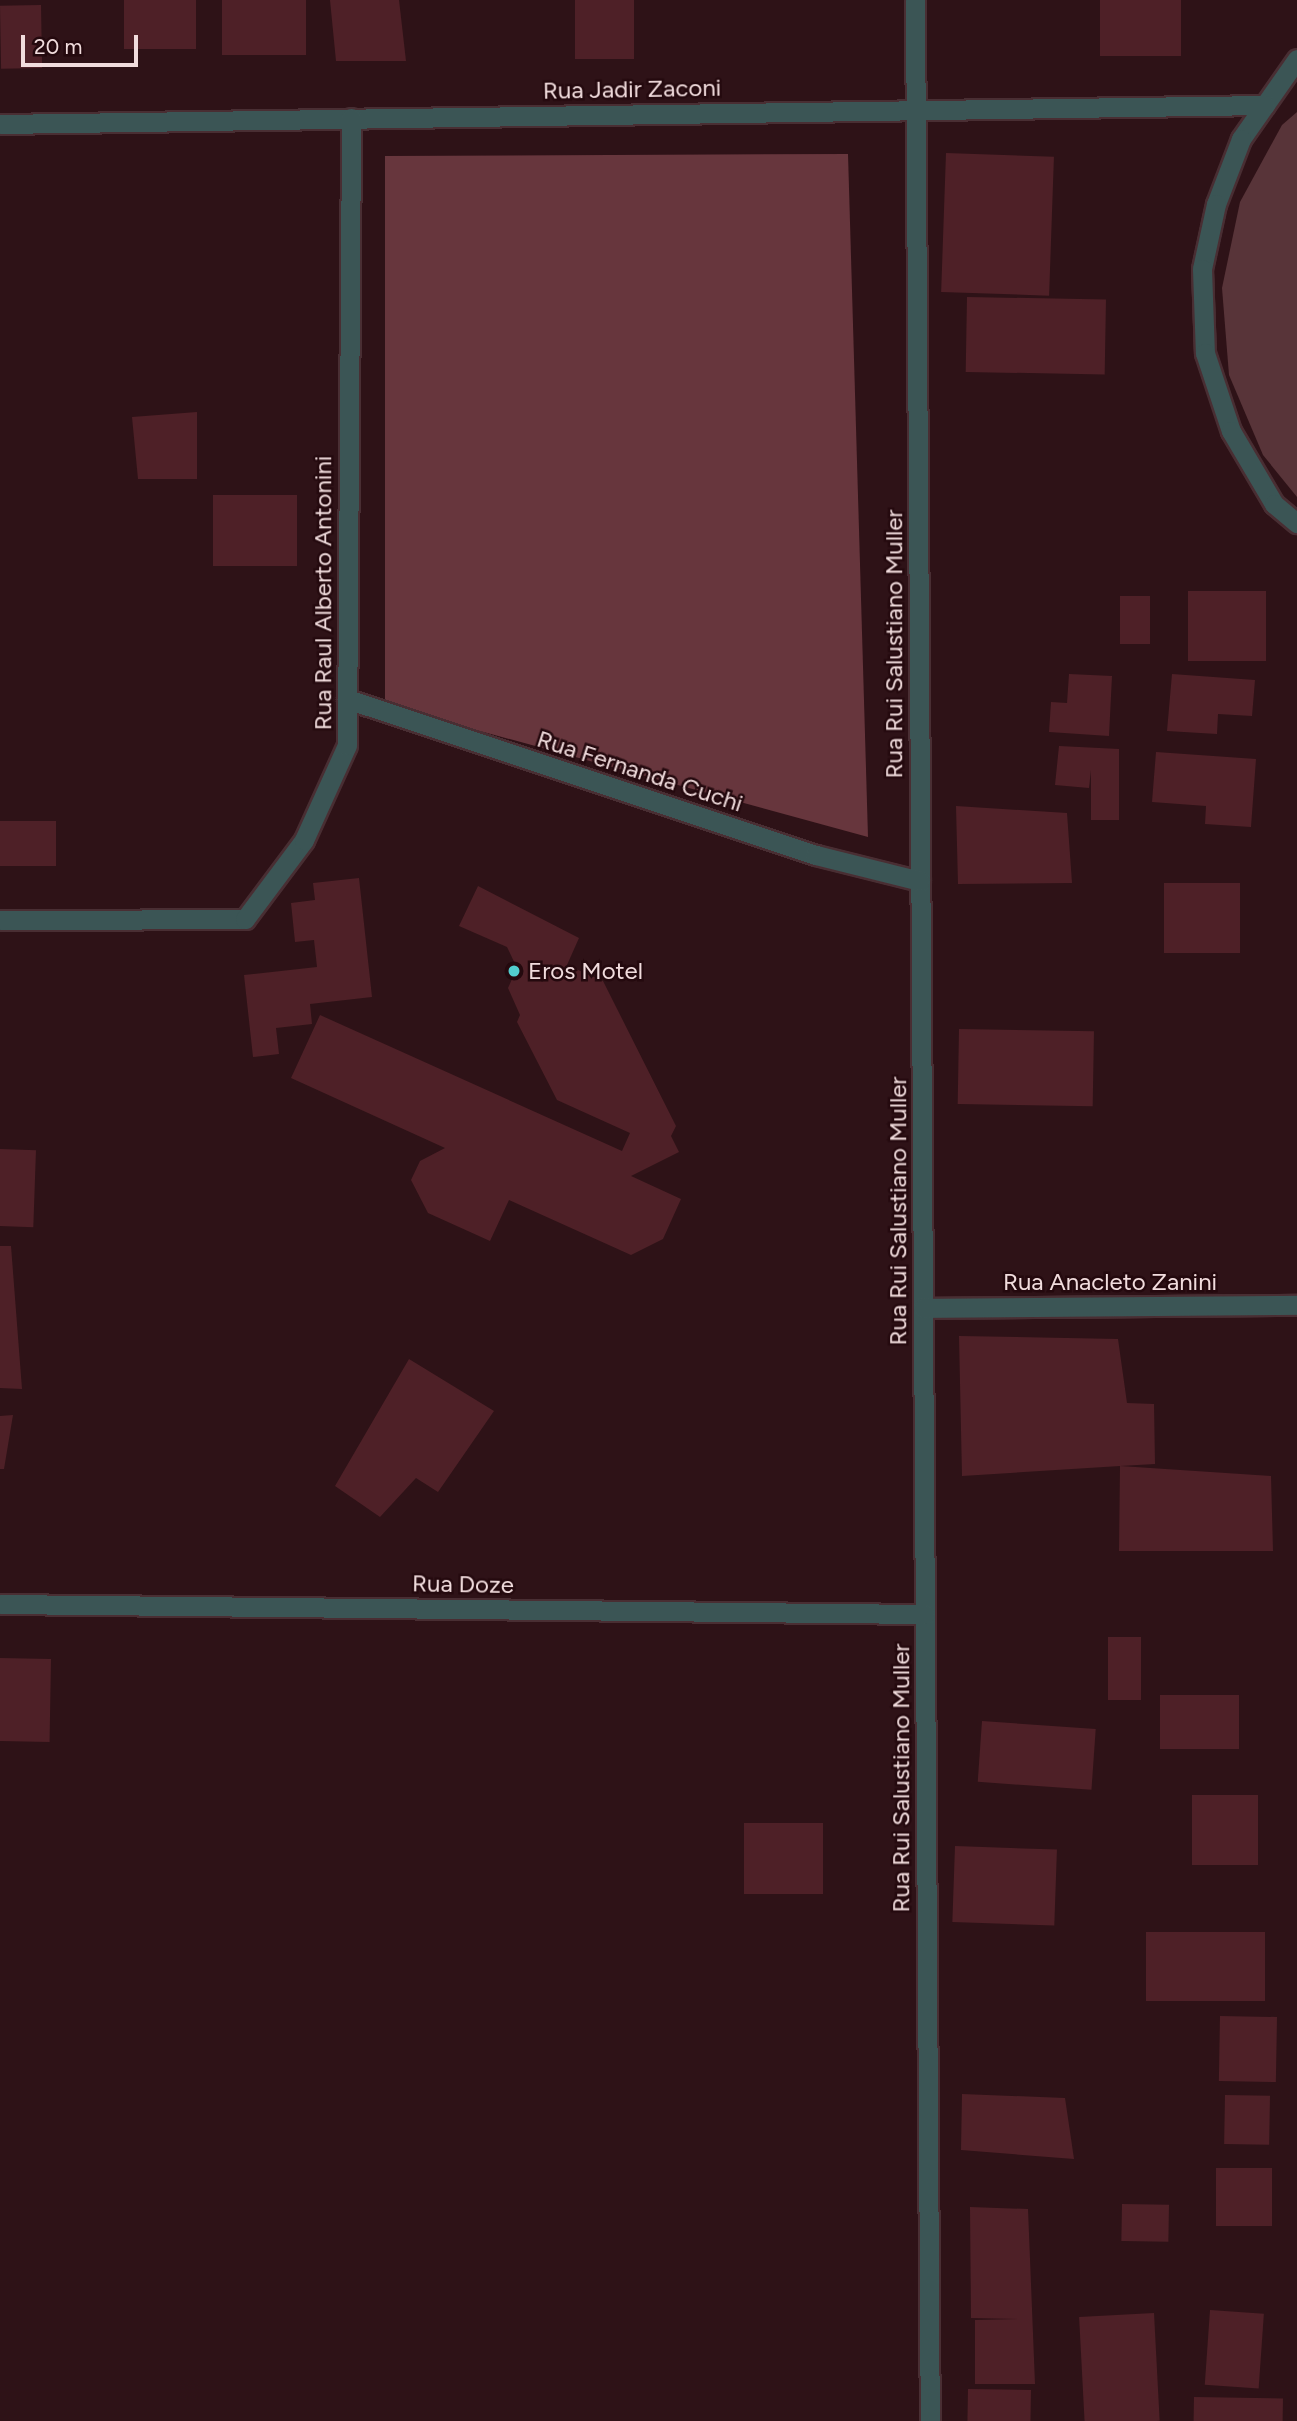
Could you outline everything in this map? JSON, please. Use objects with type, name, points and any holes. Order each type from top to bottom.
[{"type":"street","name":"Rua Rui Salustiano Muller","points":[[915,0],[930,2421]]},
{"type":"street","points":[[1297,59],[1241,139],[1216,204],[1202,270],[1205,353],[1231,431],[1274,503],[1297,523]]},
{"type":"street","name":"Rua Jadir Zaconi","points":[[0,124],[1265,105]]},
{"type":"street","name":"Rua Raul Alberto Antonini","points":[[0,920],[246,919],[304,840],[347,745],[351,118]]},
{"type":"street","name":"Rua Fernanda Cuchi","points":[[347,699],[816,855],[920,881]]},
{"type":"street","name":"Rua Anacleto Zanini","points":[[923,1308],[1297,1306]]},
{"type":"street","name":"Rua Doze","points":[[0,1604],[925,1614]]},
{"type":"shaded area","points":[[1297,112],[1297,497],[1263,455],[1229,375],[1222,288],[1240,202],[1282,125]]},
{"type":"shaded area","points":[[848,154],[868,837],[385,705],[385,156]]},
{"type":"building","points":[[124,0],[196,0],[196,49],[124,49]]},
{"type":"building","points":[[222,0],[306,0],[306,55],[222,55]]},
{"type":"building","points":[[330,0],[399,0],[406,61],[336,61]]},
{"type":"building","points":[[575,0],[634,0],[634,59],[575,59]]},
{"type":"building","points":[[1100,0],[1181,0],[1181,56],[1100,56]]},
{"type":"building","points":[[41,5],[42,68],[1,69],[0,6]]},
{"type":"building","points":[[946,153],[1054,157],[1049,296],[941,292]]},
{"type":"building","points":[[967,297],[1106,299],[1105,374],[966,372]]},
{"type":"building","points":[[197,412],[197,479],[138,479],[132,417]]},
{"type":"building","points":[[213,495],[297,495],[297,566],[213,566]]},
{"type":"building","points":[[1188,591],[1266,591],[1266,661],[1188,661]]},
{"type":"building","points":[[1120,596],[1150,596],[1150,644],[1120,644]]},
{"type":"building","points":[[1069,674],[1112,676],[1109,736],[1049,732],[1051,702],[1067,703]]},
{"type":"building","points":[[1172,674],[1255,680],[1252,716],[1218,714],[1217,734],[1167,731]]},
{"type":"building","points":[[1059,746],[1119,749],[1119,820],[1091,820],[1091,770],[1089,788],[1055,785]]},
{"type":"building","points":[[1156,752],[1256,759],[1251,827],[1205,824],[1206,806],[1152,802]]},
{"type":"building","points":[[956,806],[1067,813],[1072,883],[958,884]]},
{"type":"building","points":[[0,821],[56,821],[56,866],[0,866]]},
{"type":"building","points":[[359,878],[372,997],[310,1004],[312,1024],[276,1028],[279,1054],[253,1057],[244,975],[317,967],[314,940],[295,942],[291,903],[315,900],[313,883]]},
{"type":"building","points":[[1164,883],[1240,883],[1240,953],[1164,953]]},
{"type":"building","points":[[478,886],[579,938],[567,965],[603,981],[676,1126],[671,1136],[679,1152],[631,1176],[681,1199],[663,1239],[631,1255],[509,1200],[490,1241],[428,1213],[411,1180],[420,1161],[445,1148],[291,1078],[320,1015],[622,1151],[630,1133],[557,1100],[517,1022],[520,1015],[508,988],[517,968],[507,947],[459,926]]},
{"type":"building","points":[[959,1029],[1094,1031],[1093,1106],[958,1104]]},
{"type":"building","points":[[0,1149],[36,1150],[33,1227],[0,1226]]},
{"type":"building","points":[[0,1246],[11,1246],[22,1389],[0,1388]]},
{"type":"building","points":[[959,1336],[1118,1339],[1127,1403],[1154,1404],[1155,1464],[962,1476]]},
{"type":"building","points":[[409,1359],[494,1411],[438,1492],[416,1478],[380,1517],[335,1486]]},
{"type":"building","points":[[13,1415],[4,1469],[0,1469],[0,1416]]},
{"type":"building","points":[[1120,1466],[1271,1476],[1273,1551],[1119,1551]]},
{"type":"building","points":[[1108,1637],[1141,1637],[1141,1700],[1108,1700]]},
{"type":"building","points":[[0,1658],[51,1659],[50,1742],[0,1741]]},
{"type":"building","points":[[1160,1695],[1239,1695],[1239,1749],[1160,1749]]},
{"type":"building","points":[[982,1721],[1096,1729],[1091,1790],[978,1782]]},
{"type":"building","points":[[1192,1795],[1258,1795],[1258,1865],[1192,1865]]},
{"type":"building","points":[[744,1823],[823,1823],[823,1894],[744,1894]]},
{"type":"building","points":[[955,1846],[1057,1850],[1054,1926],[952,1922]]},
{"type":"building","points":[[1146,1932],[1265,1932],[1265,2001],[1146,2001]]},
{"type":"building","points":[[1220,2016],[1277,2017],[1276,2082],[1219,2081]]},
{"type":"building","points":[[962,2094],[1065,2098],[1074,2159],[961,2150]]},
{"type":"building","points":[[1225,2095],[1270,2096],[1269,2145],[1224,2144]]},
{"type":"building","points":[[1216,2168],[1272,2168],[1272,2226],[1216,2226]]},
{"type":"building","points":[[1122,2204],[1169,2205],[1168,2242],[1121,2241]]},
{"type":"building","points":[[970,2207],[1028,2209],[1035,2384],[975,2384],[975,2320],[1018,2319],[971,2318]]},
{"type":"building","points":[[1210,2310],[1264,2314],[1259,2389],[1205,2385]]},
{"type":"building","points":[[1154,2313],[1160,2421],[1085,2421],[1079,2317]]},
{"type":"building","points":[[968,2389],[1031,2390],[1030,2421],[967,2421]]},
{"type":"building","points":[[1194,2397],[1283,2399],[1283,2421],[1194,2421]]},
{"type":"place","name":"Eros Motel","points":[[514,971]]}]
